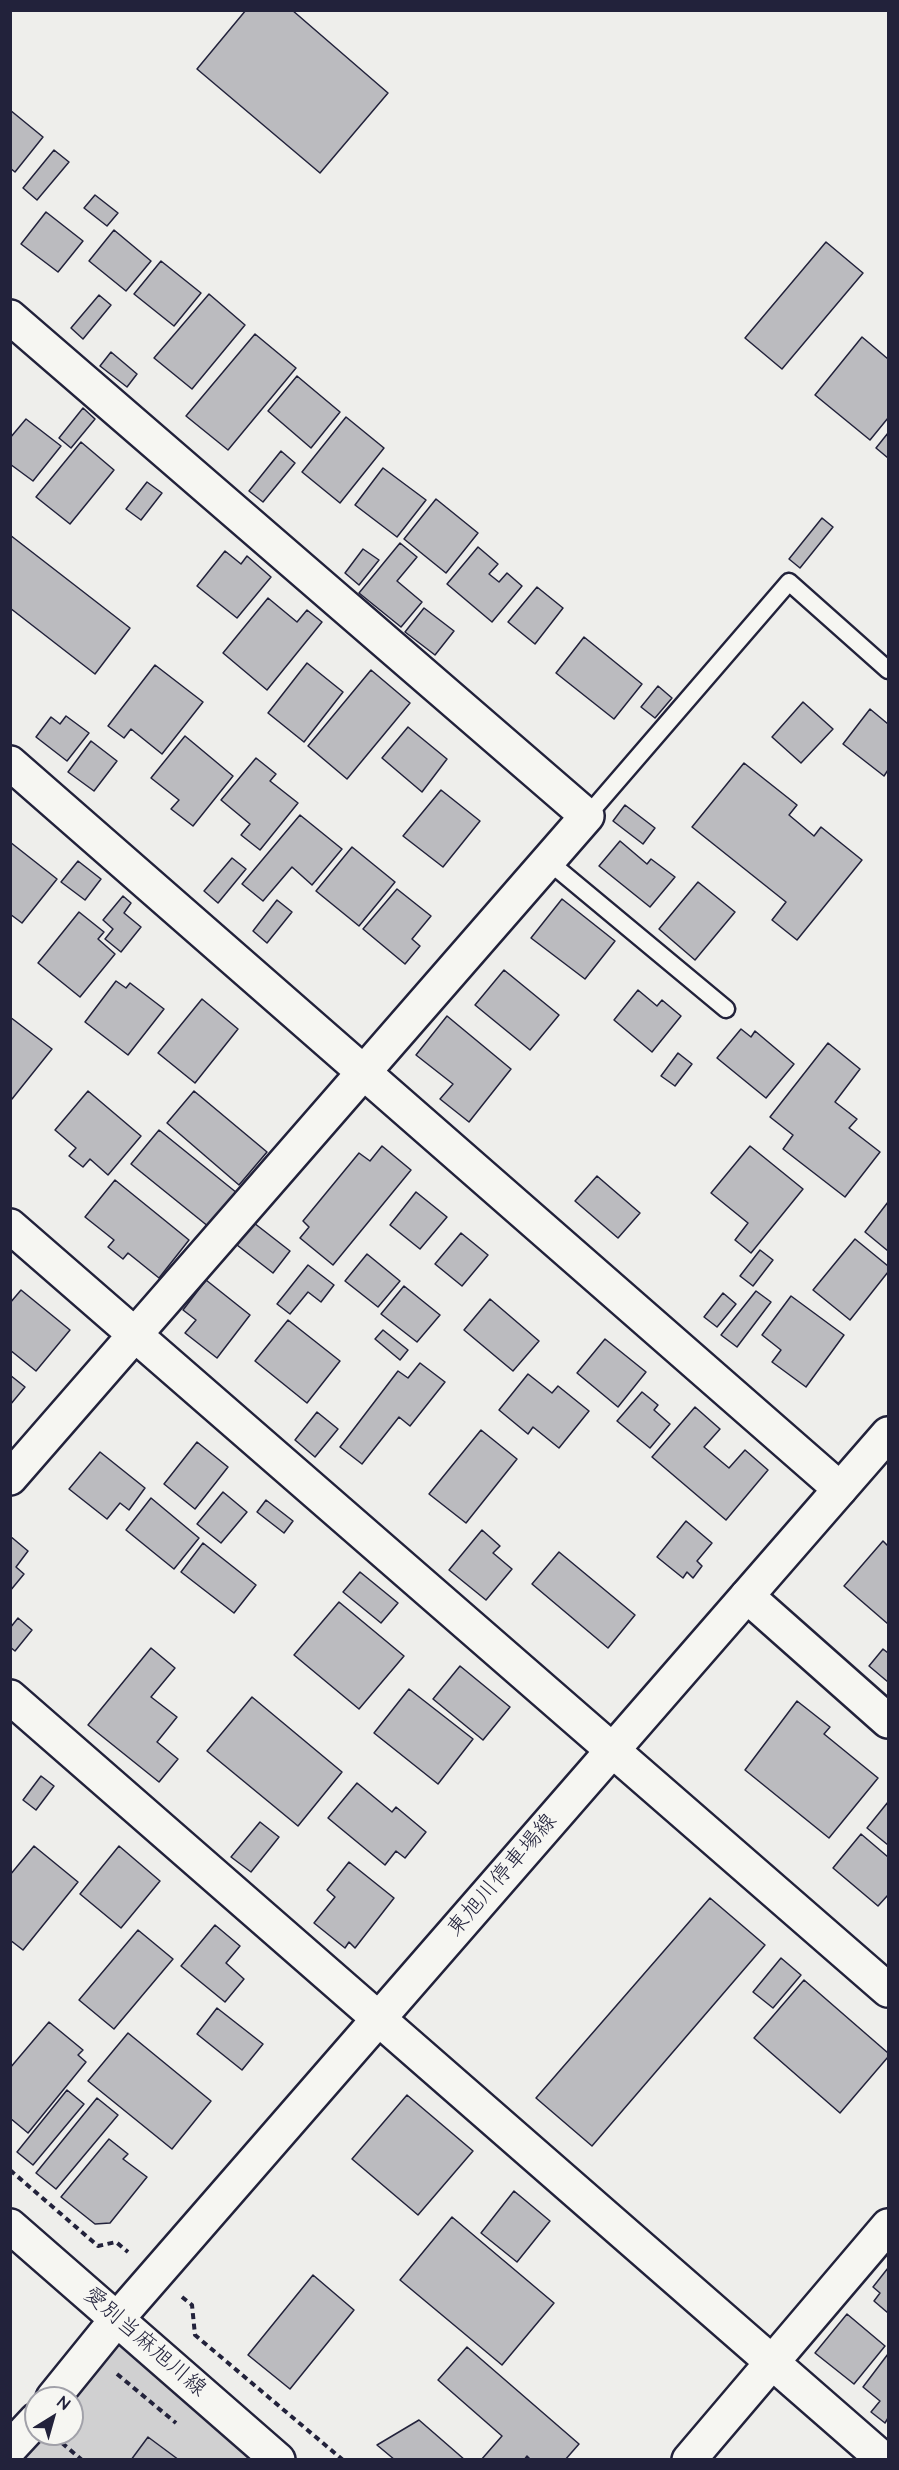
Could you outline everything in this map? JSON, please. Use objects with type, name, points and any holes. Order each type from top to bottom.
[{"type":"street","points":[[10,317],[587,816],[363,1071],[137,1336],[10,1478]]},
{"type":"street","points":[[10,763],[840,1489]]},
{"type":"street","points":[[10,1226],[888,1990]]},
{"type":"street","name":"東旭川停車場線","points":[[63,2386],[117,2319],[840,1489],[884,1448]]},
{"type":"street","points":[[747,1596],[888,1721]]},
{"type":"street","points":[[10,1697],[380,2017],[884,2460]]},
{"type":"street","name":"愛別当麻旭川線","points":[[10,2226],[278,2460]]},
{"type":"street","points":[[689,2460],[888,2226]]},
{"type":"street","points":[[10,2448],[24,2441]]},
{"type":"lane","points":[[587,816],[789,582],[888,670]]},
{"type":"lane","points":[[548,861],[726,1009]]},
{"type":"path","points":[[10,2170],[98,2246],[116,2242],[192,2305],[195,2335],[343,2460]]},
{"type":"path","points":[[66,2446],[82,2460]]},
{"type":"shaded area","points":[[117,2319],[278,2460],[11,2460],[24,2446],[84,2446],[84,2386],[79,2386]]},
{"type":"building","points":[[246,10],[292,10],[388,93],[320,173],[197,69]]},
{"type":"building","points":[[10,110],[43,137],[15,172],[10,168]]},
{"type":"building","points":[[54,150],[69,162],[37,200],[23,188]]},
{"type":"building","points":[[95,195],[118,213],[107,226],[84,208]]},
{"type":"building","points":[[46,212],[83,241],[58,272],[21,244]]},
{"type":"building","points":[[114,230],[151,261],[126,291],[89,261]]},
{"type":"building","points":[[826,242],[863,273],[782,369],[745,338]]},
{"type":"building","points":[[161,261],[201,293],[174,326],[134,294]]},
{"type":"building","points":[[209,294],[245,325],[192,389],[154,358]]},
{"type":"building","points":[[99,295],[111,305],[83,339],[71,328]]},
{"type":"building","points":[[255,334],[296,368],[228,450],[186,416]]},
{"type":"building","points":[[862,337],[888,359],[888,418],[870,440],[815,395]]},
{"type":"building","points":[[111,352],[137,374],[127,387],[100,366]]},
{"type":"building","points":[[297,376],[340,412],[311,448],[268,411]]},
{"type":"building","points":[[83,408],[95,419],[71,448],[59,438]]},
{"type":"building","points":[[346,417],[384,448],[340,503],[302,472]]},
{"type":"building","points":[[26,419],[61,446],[33,481],[10,464],[10,438]]},
{"type":"building","points":[[888,433],[888,458],[876,448]]},
{"type":"building","points":[[81,442],[114,470],[70,524],[36,497]]},
{"type":"building","points":[[281,451],[295,463],[263,502],[249,491]]},
{"type":"building","points":[[383,468],[426,500],[397,537],[355,505]]},
{"type":"building","points":[[147,482],[162,493],[141,520],[126,509]]},
{"type":"building","points":[[436,499],[478,533],[446,573],[404,539]]},
{"type":"building","points":[[822,518],[833,527],[800,568],[789,559]]},
{"type":"building","points":[[10,535],[130,628],[95,674],[10,608]]},
{"type":"building","points":[[400,543],[417,557],[397,581],[422,602],[401,627],[359,593]]},
{"type":"building","points":[[478,547],[498,564],[489,574],[499,582],[507,573],[522,586],[492,622],[447,584]]},
{"type":"building","points":[[363,549],[379,560],[359,585],[345,573]]},
{"type":"building","points":[[225,551],[241,564],[247,556],[271,577],[237,618],[197,586]]},
{"type":"building","points":[[537,587],[563,608],[535,644],[508,622]]},
{"type":"building","points":[[268,598],[297,622],[307,610],[322,622],[267,690],[223,653]]},
{"type":"building","points":[[424,608],[454,631],[435,655],[405,632]]},
{"type":"building","points":[[584,637],[642,684],[614,719],[556,673]]},
{"type":"building","points":[[307,663],[343,692],[304,742],[268,713]]},
{"type":"building","points":[[155,665],[203,702],[162,754],[131,729],[124,738],[108,726]]},
{"type":"building","points":[[371,670],[410,703],[347,779],[308,746]]},
{"type":"building","points":[[658,686],[672,698],[655,718],[641,707]]},
{"type":"building","points":[[803,702],[833,729],[801,763],[772,737]]},
{"type":"building","points":[[870,709],[888,724],[888,770],[884,776],[843,744]]},
{"type":"building","points":[[66,716],[89,733],[67,761],[36,737],[51,717],[60,724]]},
{"type":"building","points":[[408,727],[447,759],[422,792],[382,758]]},
{"type":"building","points":[[185,736],[233,776],[193,826],[171,809],[179,800],[151,778]]},
{"type":"building","points":[[91,741],[117,761],[94,791],[68,772]]},
{"type":"building","points":[[256,758],[276,774],[270,781],[298,803],[260,850],[241,835],[250,824],[221,800]]},
{"type":"building","points":[[744,763],[797,805],[789,815],[814,836],[821,827],[862,860],[797,940],[772,920],[786,902],[692,827]]},
{"type":"building","points":[[441,790],[480,821],[443,867],[403,836]]},
{"type":"building","points":[[625,805],[655,828],[643,844],[613,821]]},
{"type":"building","points":[[300,815],[342,849],[312,885],[292,867],[263,901],[242,884]]},
{"type":"building","points":[[620,841],[647,864],[651,859],[675,877],[650,907],[599,866]]},
{"type":"building","points":[[10,842],[57,879],[22,923],[10,914]]},
{"type":"building","points":[[352,847],[395,882],[359,926],[316,891]]},
{"type":"building","points":[[232,858],[246,869],[218,903],[204,891]]},
{"type":"building","points":[[78,861],[101,879],[85,900],[61,882]]},
{"type":"building","points":[[698,882],[735,912],[695,960],[659,929]]},
{"type":"building","points":[[397,889],[431,916],[412,939],[420,946],[405,964],[363,929]]},
{"type":"building","points":[[123,896],[131,903],[124,913],[141,927],[121,952],[105,939],[113,929],[103,920]]},
{"type":"building","points":[[562,899],[615,941],[585,979],[531,938]]},
{"type":"building","points":[[277,900],[292,912],[267,943],[253,931]]},
{"type":"building","points":[[79,912],[104,932],[98,939],[115,954],[80,997],[38,963]]},
{"type":"building","points":[[504,970],[559,1015],[530,1050],[475,1005]]},
{"type":"building","points":[[116,981],[126,988],[130,983],[164,1009],[128,1055],[85,1022]]},
{"type":"building","points":[[638,990],[657,1006],[662,1000],[681,1016],[652,1052],[614,1020]]},
{"type":"building","points":[[202,999],[238,1029],[195,1083],[158,1053]]},
{"type":"building","points":[[447,1016],[511,1069],[469,1122],[440,1099],[453,1084],[416,1055]]},
{"type":"building","points":[[10,1017],[52,1049],[12,1099],[10,1098]]},
{"type":"building","points":[[741,1029],[751,1037],[755,1031],[794,1064],[766,1098],[717,1058]]},
{"type":"building","points":[[828,1043],[860,1069],[835,1102],[857,1119],[849,1128],[880,1152],[845,1197],[783,1149],[793,1135],[770,1117]]},
{"type":"building","points":[[678,1053],[692,1064],[675,1086],[661,1076]]},
{"type":"building","points":[[88,1091],[141,1136],[108,1175],[90,1159],[83,1167],[69,1156],[76,1148],[55,1130]]},
{"type":"building","points":[[194,1091],[267,1152],[239,1185],[167,1123]]},
{"type":"building","points":[[159,1130],[237,1193],[209,1227],[131,1164]]},
{"type":"building","points":[[382,1146],[411,1170],[333,1265],[300,1238],[309,1227],[303,1221],[359,1153],[370,1161]]},
{"type":"building","points":[[750,1146],[803,1189],[751,1253],[735,1240],[748,1223],[711,1193]]},
{"type":"building","points":[[597,1176],[640,1213],[618,1238],[575,1201]]},
{"type":"building","points":[[115,1180],[189,1240],[159,1278],[128,1253],[123,1259],[108,1247],[114,1240],[85,1217]]},
{"type":"building","points":[[416,1192],[447,1217],[420,1249],[390,1225]]},
{"type":"building","points":[[888,1202],[888,1251],[865,1232]]},
{"type":"building","points":[[254,1223],[290,1251],[273,1273],[237,1245]]},
{"type":"building","points":[[461,1233],[488,1255],[462,1286],[435,1264]]},
{"type":"building","points":[[855,1239],[888,1266],[888,1272],[850,1320],[813,1290]]},
{"type":"building","points":[[760,1250],[773,1260],[753,1286],[740,1276]]},
{"type":"building","points":[[367,1254],[400,1281],[378,1307],[345,1281]]},
{"type":"building","points":[[308,1265],[334,1285],[321,1302],[308,1292],[290,1314],[277,1304]]},
{"type":"building","points":[[206,1280],[250,1315],[217,1358],[185,1333],[196,1320],[183,1310]]},
{"type":"building","points":[[404,1286],[440,1315],[417,1342],[381,1314]]},
{"type":"building","points":[[21,1290],[70,1330],[36,1371],[10,1350],[10,1303]]},
{"type":"building","points":[[756,1291],[771,1302],[737,1347],[721,1335]]},
{"type":"building","points":[[723,1293],[736,1304],[717,1327],[704,1317]]},
{"type":"building","points":[[791,1296],[844,1335],[806,1387],[772,1362],[781,1350],[762,1335]]},
{"type":"building","points":[[490,1299],[539,1341],[513,1371],[464,1330]]},
{"type":"building","points":[[288,1320],[340,1361],[307,1403],[255,1361]]},
{"type":"building","points":[[383,1330],[408,1350],[400,1360],[375,1339]]},
{"type":"building","points":[[605,1339],[646,1372],[618,1407],[577,1373]]},
{"type":"building","points":[[420,1363],[445,1382],[410,1426],[399,1417],[362,1464],[340,1447],[398,1371],[408,1378]]},
{"type":"building","points":[[528,1374],[552,1393],[558,1386],[589,1411],[559,1448],[533,1427],[528,1434],[499,1410]]},
{"type":"building","points":[[10,1375],[25,1387],[10,1405]]},
{"type":"building","points":[[642,1392],[658,1405],[654,1410],[670,1424],[650,1448],[617,1421]]},
{"type":"building","points":[[695,1407],[720,1429],[704,1447],[729,1468],[745,1450],[768,1470],[726,1520],[652,1457]]},
{"type":"building","points":[[317,1412],[338,1429],[315,1457],[295,1440]]},
{"type":"building","points":[[481,1430],[517,1459],[466,1523],[429,1494]]},
{"type":"building","points":[[197,1442],[228,1467],[195,1509],[164,1484]]},
{"type":"building","points":[[100,1452],[145,1488],[129,1510],[120,1503],[107,1519],[69,1489]]},
{"type":"building","points":[[223,1492],[247,1512],[221,1543],[197,1524]]},
{"type":"building","points":[[151,1498],[199,1538],[174,1569],[126,1530]]},
{"type":"building","points":[[266,1500],[293,1521],[284,1533],[257,1512]]},
{"type":"building","points":[[686,1521],[712,1543],[697,1561],[702,1566],[693,1578],[687,1572],[683,1578],[657,1557]]},
{"type":"building","points":[[482,1530],[500,1546],[493,1553],[512,1569],[486,1600],[449,1570]]},
{"type":"building","points":[[10,1536],[28,1551],[16,1567],[24,1574],[10,1591]]},
{"type":"building","points":[[883,1541],[888,1546],[888,1624],[844,1586]]},
{"type":"building","points":[[203,1543],[256,1585],[234,1613],[181,1572]]},
{"type":"building","points":[[559,1552],[635,1615],[608,1648],[532,1584]]},
{"type":"building","points":[[360,1572],[398,1603],[381,1623],[343,1592]]},
{"type":"building","points":[[339,1602],[404,1656],[359,1709],[294,1655]]},
{"type":"building","points":[[18,1618],[32,1630],[15,1651],[10,1647],[10,1628]]},
{"type":"building","points":[[151,1648],[175,1668],[151,1697],[177,1717],[157,1742],[178,1759],[159,1782],[88,1725]]},
{"type":"building","points":[[883,1649],[888,1653],[888,1682],[869,1666]]},
{"type":"building","points":[[460,1666],[510,1707],[483,1740],[433,1699]]},
{"type":"building","points":[[409,1689],[473,1739],[438,1784],[374,1733]]},
{"type":"building","points":[[252,1697],[342,1772],[298,1826],[207,1751]]},
{"type":"building","points":[[797,1701],[830,1727],[824,1734],[878,1778],[829,1838],[745,1770]]},
{"type":"building","points":[[41,1776],[54,1786],[36,1810],[23,1800]]},
{"type":"building","points":[[357,1783],[392,1812],[396,1807],[426,1832],[405,1858],[396,1851],[385,1865],[328,1818]]},
{"type":"building","points":[[888,1802],[888,1845],[867,1828]]},
{"type":"building","points":[[260,1822],[279,1837],[251,1872],[231,1857]]},
{"type":"building","points":[[861,1834],[888,1857],[888,1895],[878,1906],[833,1868]]},
{"type":"building","points":[[34,1846],[78,1882],[23,1950],[10,1940],[10,1875]]},
{"type":"building","points":[[119,1846],[160,1881],[121,1928],[80,1894]]},
{"type":"building","points":[[349,1862],[394,1898],[355,1948],[349,1942],[345,1948],[314,1923],[335,1897],[327,1890]]},
{"type":"building","points":[[710,1898],[765,1945],[592,2146],[536,2098]]},
{"type":"building","points":[[215,1925],[240,1946],[226,1963],[244,1979],[225,2002],[181,1966]]},
{"type":"building","points":[[138,1930],[173,1959],[114,2029],[79,2000]]},
{"type":"building","points":[[781,1958],[801,1975],[773,2008],[753,1992]]},
{"type":"building","points":[[804,1980],[888,2053],[888,2057],[840,2113],[754,2038]]},
{"type":"building","points":[[217,2008],[263,2044],[242,2070],[197,2034]]},
{"type":"building","points":[[49,2022],[83,2050],[78,2055],[86,2062],[28,2133],[10,2118],[10,2068]]},
{"type":"building","points":[[128,2033],[211,2101],[172,2149],[88,2081]]},
{"type":"building","points":[[67,2090],[84,2104],[33,2165],[17,2152]]},
{"type":"building","points":[[407,2095],[473,2151],[418,2215],[352,2159]]},
{"type":"building","points":[[97,2098],[118,2115],[56,2189],[36,2173]]},
{"type":"building","points":[[109,2139],[128,2154],[123,2159],[147,2177],[110,2223],[95,2224],[61,2197]]},
{"type":"building","points":[[514,2191],[550,2221],[517,2262],[481,2233]]},
{"type":"building","points":[[452,2217],[554,2303],[502,2365],[400,2280]]},
{"type":"building","points":[[888,2268],[888,2313],[874,2301],[880,2293],[873,2287]]},
{"type":"building","points":[[313,2275],[354,2310],[290,2389],[248,2355]]},
{"type":"building","points":[[847,2314],[885,2346],[854,2384],[815,2353]]},
{"type":"building","points":[[467,2347],[579,2444],[565,2460],[531,2460],[527,2456],[524,2460],[481,2460],[502,2436],[438,2380]]},
{"type":"building","points":[[888,2354],[888,2418],[885,2423],[871,2412],[880,2401],[863,2387]]},
{"type":"building","points":[[419,2420],[465,2460],[395,2460],[377,2445]]},
{"type":"building","points":[[148,2437],[179,2460],[131,2460]]}]
